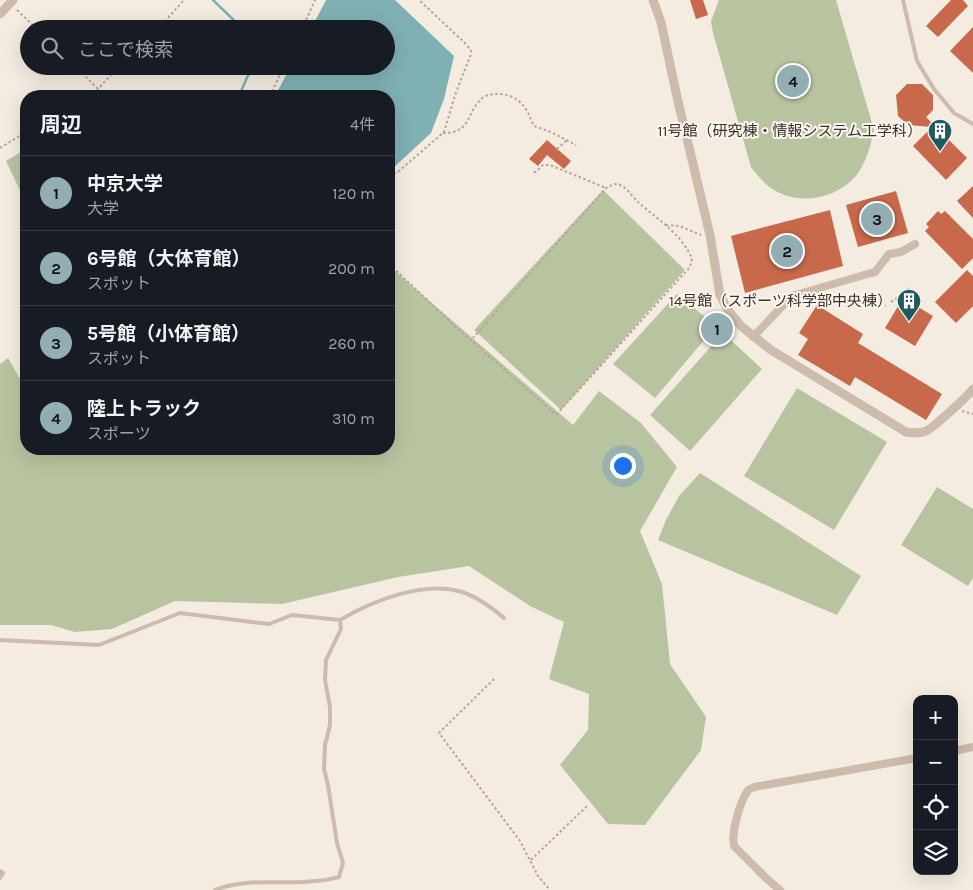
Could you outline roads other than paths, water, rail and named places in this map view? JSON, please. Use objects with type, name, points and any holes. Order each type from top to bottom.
[{"type":"street","points":[[653,0],[661,22],[676,97],[710,235],[720,295],[728,310],[741,326],[779,355],[906,432],[917,433],[930,429],[973,389]]},
{"type":"street","points":[[0,14],[12,2]]},
{"type":"street","points":[[753,337],[792,296],[875,272],[888,254],[901,252],[915,244]]},
{"type":"street","points":[[958,750],[973,747]]},
{"type":"street","points":[[780,890],[734,846],[735,828],[748,790],[754,787],[913,759]]},
{"type":"lane","points":[[903,0],[917,61],[934,89],[954,113],[973,124]]},
{"type":"lane","points":[[0,640],[99,645],[180,613],[269,624],[292,615],[340,620],[369,604],[419,591],[445,589],[462,592],[485,603],[504,618]]},
{"type":"lane","points":[[215,890],[227,885],[266,881],[314,882],[338,877],[343,863],[337,843],[324,769],[325,745],[330,725],[330,706],[325,680],[326,660],[341,630],[340,620]]},
{"type":"lane","points":[[0,871],[3,873],[0,878]]},
{"type":"water","points":[[326,0],[395,0],[454,56],[444,99],[431,133],[395,166],[395,90],[278,90],[286,75],[395,75],[395,20],[316,20]]},
{"type":"waterway","points":[[213,0],[234,20]]},
{"type":"waterway","points":[[242,90],[248,75]]},
{"type":"place","name":"陸上トラック","points":[[793,81]]},
{"type":"place","name":"11号館（研究棟・情報システム工学科）","points":[[940,152]]},
{"type":"place","name":"5号館（小体育館）","points":[[877,219]]},
{"type":"place","name":"6号館（大体育館）","points":[[787,251]]},
{"type":"place","name":"14号館（スポーツ科学部中央棟）","points":[[909,322]]},
{"type":"place","name":"中京大学","points":[[717,329]]}]
